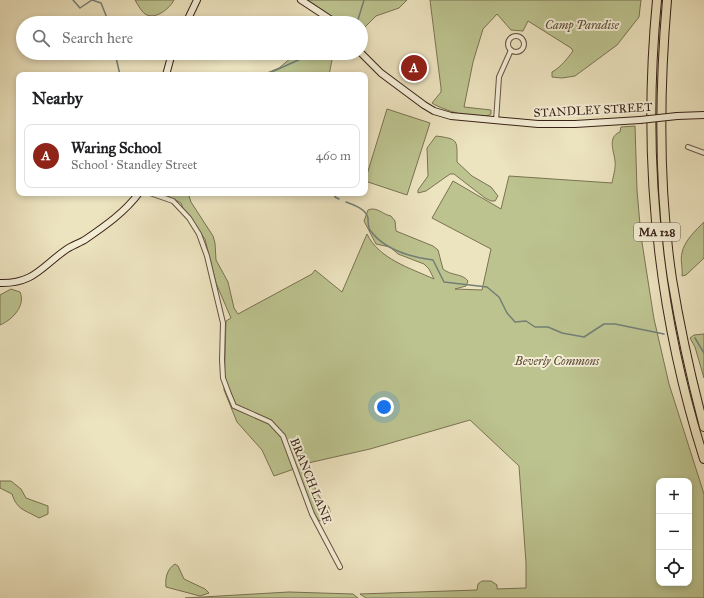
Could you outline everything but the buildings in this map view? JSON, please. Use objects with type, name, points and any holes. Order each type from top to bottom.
[{"type":"highway","name":"MA 128","points":[[657,0],[651,99],[652,168],[657,232],[663,286],[676,357],[704,459]]},
{"type":"highway","name":"MA 128","points":[[667,0],[660,102],[664,201],[677,310],[704,427]]},
{"type":"street","points":[[189,16],[197,0]]},
{"type":"street","points":[[301,0],[325,16]]},
{"type":"street","points":[[496,121],[499,77],[511,50]]},
{"type":"street","points":[[167,72],[170,60]]},
{"type":"street","name":"STANDLEY STREET","points":[[368,60],[381,73],[434,111],[454,117],[522,124],[575,124],[704,115]]},
{"type":"street","points":[[688,147],[704,153]]},
{"type":"street","points":[[0,283],[10,284],[26,279],[45,268],[67,249],[84,241],[107,224],[128,207],[137,196]]},
{"type":"street","name":"BRANCH LANE","points":[[159,196],[173,201],[189,218],[199,234],[207,256],[223,323],[223,378],[228,394],[234,406],[270,422],[283,436],[305,499],[340,567]]},
{"type":"green space","points":[[135,0],[174,0],[163,12],[151,16],[143,13]]},
{"type":"green space","points":[[305,0],[407,0],[399,8],[376,16],[368,24],[368,16],[329,16]]},
{"type":"green space","name":"Camp Paradise","points":[[430,0],[641,0],[639,17],[617,45],[575,76],[562,78],[552,77],[552,72],[561,65],[573,51],[571,48],[528,21],[523,31],[511,30],[497,14],[483,29],[473,62],[464,107],[491,110],[491,114],[479,117],[452,112],[432,103],[441,92],[441,88]]},
{"type":"green space","points":[[289,60],[332,60],[330,72],[269,72],[279,68]]},
{"type":"green space","points":[[387,109],[430,123],[407,195],[368,182],[368,171]]},
{"type":"green space","name":"Beverly Commons","points":[[635,126],[637,190],[641,236],[654,319],[669,384],[704,494],[704,598],[366,598],[360,594],[477,590],[478,584],[482,581],[491,581],[497,585],[497,589],[526,588],[526,563],[519,466],[470,420],[370,449],[308,463],[316,491],[330,510],[328,521],[324,522],[318,520],[298,484],[294,469],[274,476],[262,450],[237,422],[224,390],[226,321],[231,318],[216,283],[205,239],[184,211],[181,203],[168,196],[189,196],[191,202],[213,236],[216,260],[228,282],[234,308],[238,314],[312,274],[315,270],[342,292],[367,234],[372,243],[387,256],[405,267],[434,279],[429,269],[424,264],[398,254],[390,247],[376,244],[364,221],[368,210],[371,209],[391,216],[395,221],[396,231],[433,246],[438,250],[443,269],[449,273],[466,278],[468,281],[466,286],[455,289],[482,290],[491,249],[432,218],[453,181],[501,209],[509,176],[612,183],[615,164],[612,141],[616,134],[620,132],[621,127]]},
{"type":"green space","points":[[436,136],[449,138],[455,142],[457,149],[457,162],[472,176],[491,187],[498,196],[495,201],[485,198],[454,174],[450,174],[426,191],[418,193],[418,190],[428,176],[427,148]]},
{"type":"green space","points":[[704,222],[704,258],[686,275],[682,276],[681,256],[685,244]]},
{"type":"green space","points":[[11,289],[20,292],[21,302],[17,312],[9,320],[0,325],[0,295]]},
{"type":"green space","points":[[704,334],[704,378],[695,347],[690,338],[694,335]]},
{"type":"green space","points":[[0,481],[11,481],[21,489],[26,498],[48,506],[48,514],[39,518],[19,507],[12,494],[0,488]]},
{"type":"green space","points":[[175,564],[178,566],[184,579],[205,589],[209,593],[200,596],[166,587],[167,574],[170,568]]},
{"type":"green space","points":[[289,592],[353,594],[358,598],[185,598]]},
{"type":"waterway","points":[[73,0],[80,8],[92,0],[101,3],[106,16]]},
{"type":"waterway","points":[[359,16],[364,0]]},
{"type":"waterway","points":[[117,60],[119,72]]},
{"type":"waterway","points":[[272,72],[298,60]]},
{"type":"waterway","points":[[335,196],[339,199]]},
{"type":"waterway","points":[[346,202],[353,204],[365,212],[368,218],[368,226],[370,230],[383,243],[398,251],[415,257],[433,260],[444,282],[487,287],[499,297],[507,313],[515,322],[526,321],[535,327],[548,327],[562,333],[584,337],[604,324],[615,324],[664,334]]},
{"type":"waterway","points":[[695,338],[704,353]]},
{"type":"place","name":"Waring School","points":[[414,68]]}]
